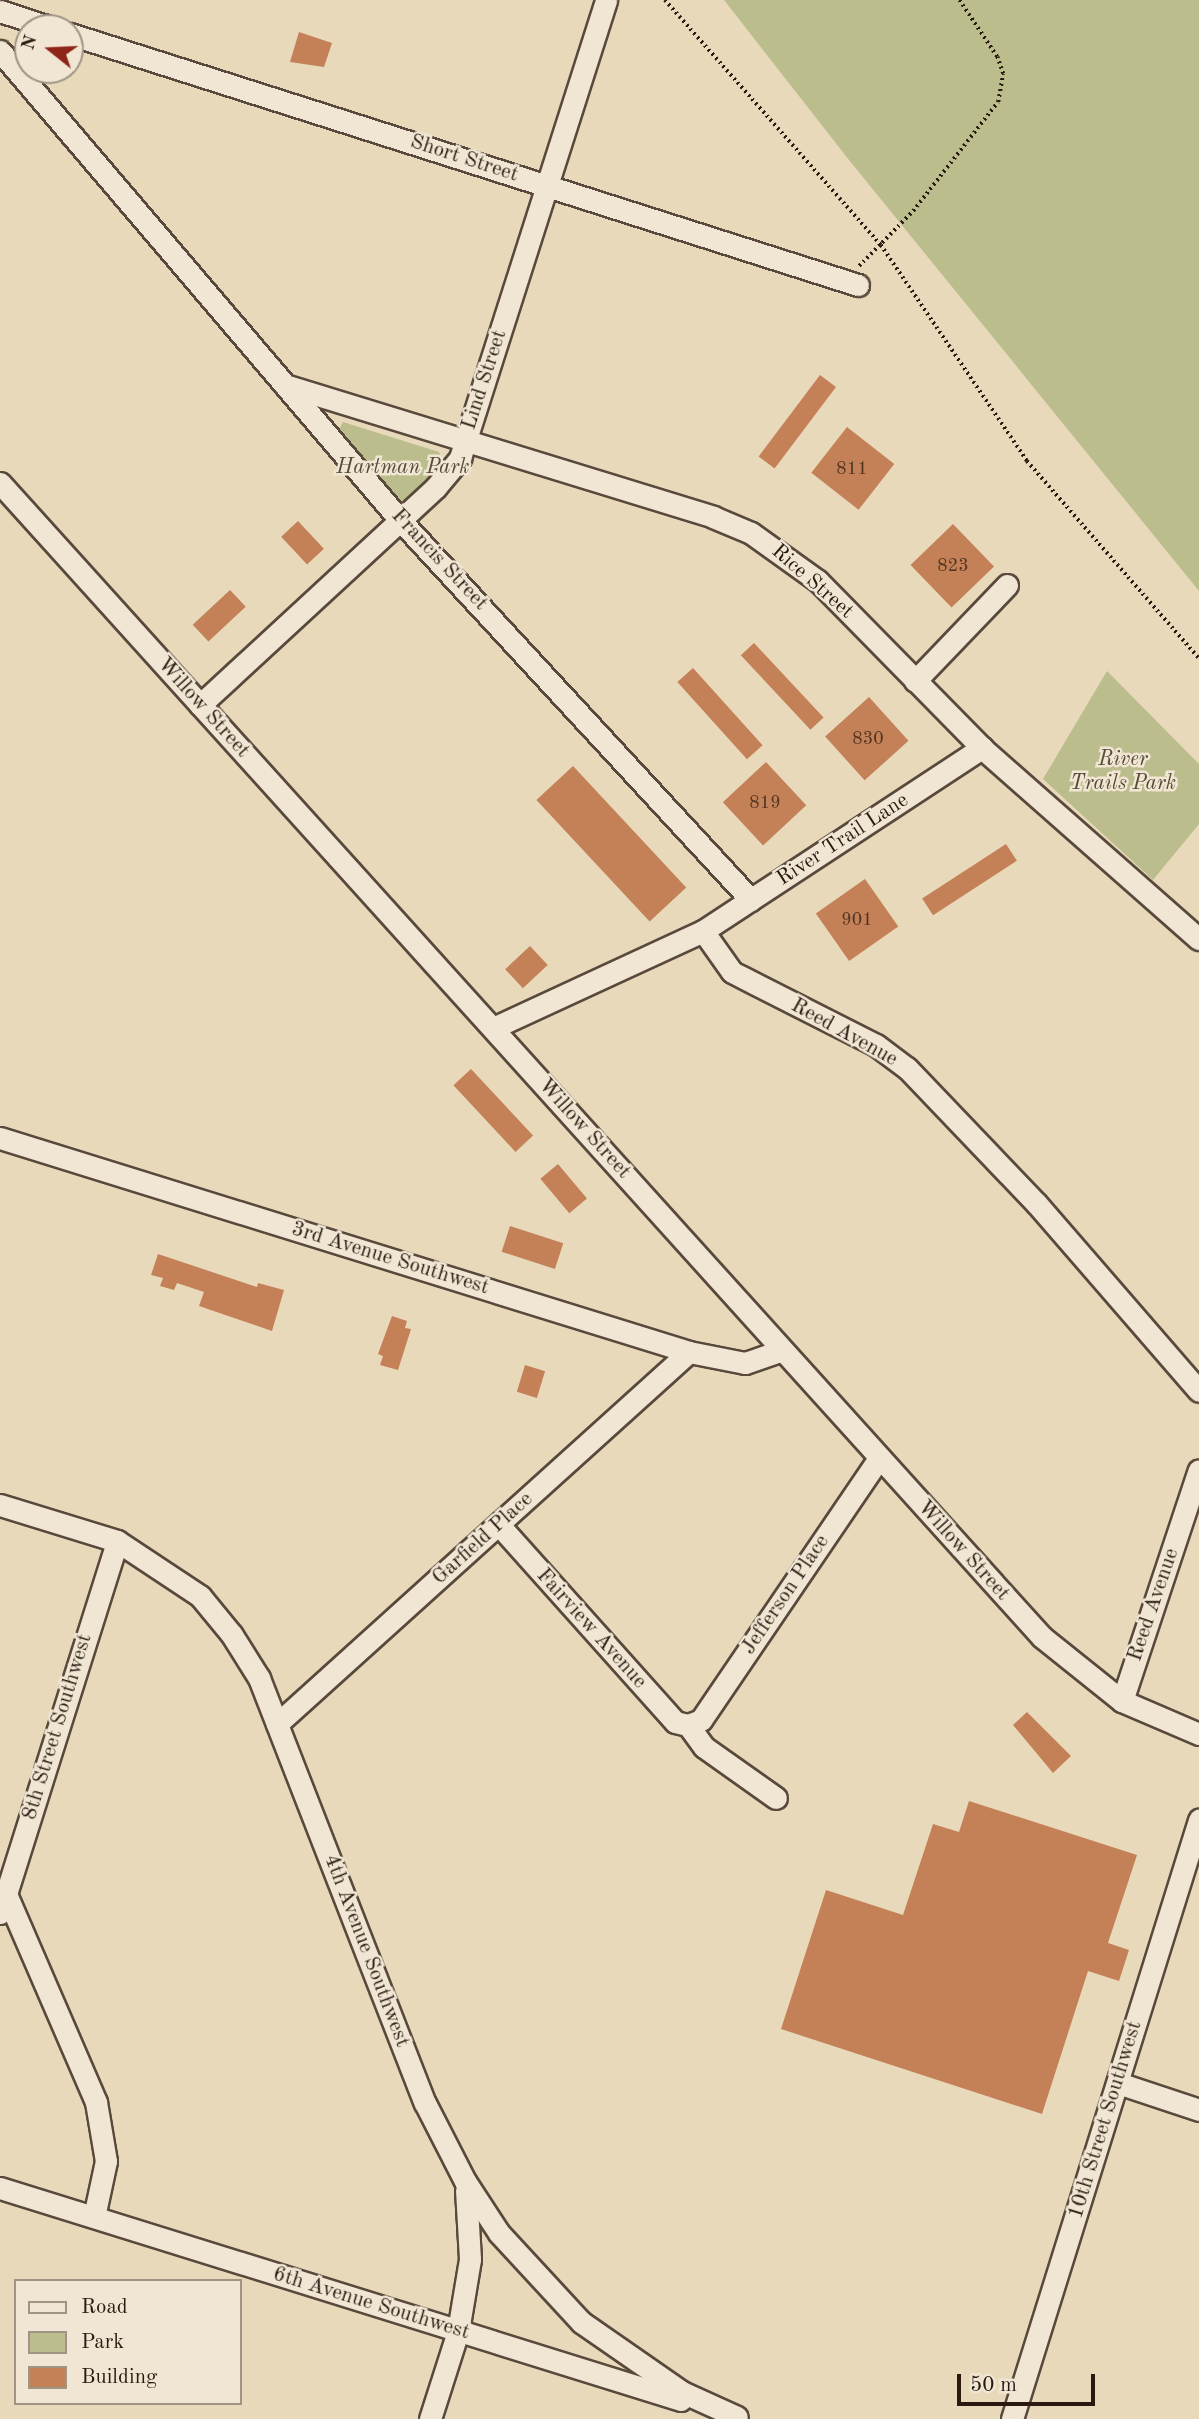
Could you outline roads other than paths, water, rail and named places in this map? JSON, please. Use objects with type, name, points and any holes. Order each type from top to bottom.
[{"type":"street","name":"Lind Street","points":[[200,705],[449,473],[466,440],[606,0]]},
{"type":"street","name":"Short Street","points":[[84,38],[851,283]]},
{"type":"street","name":"Francis Street","points":[[0,51],[400,520],[751,900]]},
{"type":"street","name":"Rice Street","points":[[285,385],[466,440],[751,533],[818,581],[982,748],[1199,939]]},
{"type":"street","name":"Willow Street","points":[[0,483],[1042,1637],[1122,1701],[1199,1734]]},
{"type":"street","points":[[915,681],[1007,585]]},
{"type":"street","name":"River Trail Lane","points":[[704,931],[982,748]]},
{"type":"street","points":[[493,1028],[704,931]]},
{"type":"street","name":"Reed Avenue","points":[[704,931],[732,972],[876,1045],[907,1068],[1037,1204],[1194,1386]]},
{"type":"street","name":"3rd Avenue Southwest","points":[[0,1138],[690,1352],[745,1363],[782,1350]]},
{"type":"street","name":"Garfield Place","points":[[277,1724],[690,1352]]},
{"type":"street","name":"Jefferson Place","points":[[688,1725],[701,1720],[879,1458]]},
{"type":"street","name":"Reed Avenue","points":[[1122,1701],[1199,1470]]},
{"type":"street","name":"4th Avenue Southwest","points":[[0,1504],[117,1541],[160,1566],[200,1597],[259,1678],[425,2102],[465,2181],[499,2233],[581,2322],[682,2392],[740,2418]]},
{"type":"street","name":"Fairview Avenue","points":[[499,1525],[675,1722],[688,1725],[704,1747],[776,1798]]},
{"type":"street","name":"8th Street Southwest","points":[[3,1903],[9,1851],[117,1541]]},
{"type":"street","name":"10th Street Southwest","points":[[1012,2419],[1199,1820]]},
{"type":"street","points":[[3,1903],[96,2102],[106,2161],[94,2217]]},
{"type":"street","points":[[1118,2083],[1199,2110]]},
{"type":"street","points":[[430,2419],[458,2332],[470,2259],[465,2181]]},
{"type":"street","name":"6th Avenue Southwest","points":[[0,2188],[740,2418]]},
{"type":"park label","name":"Hartman Park","points":[[403,468]]},
{"type":"park label","name":"River Trails Park","points":[[1123,772]]}]
